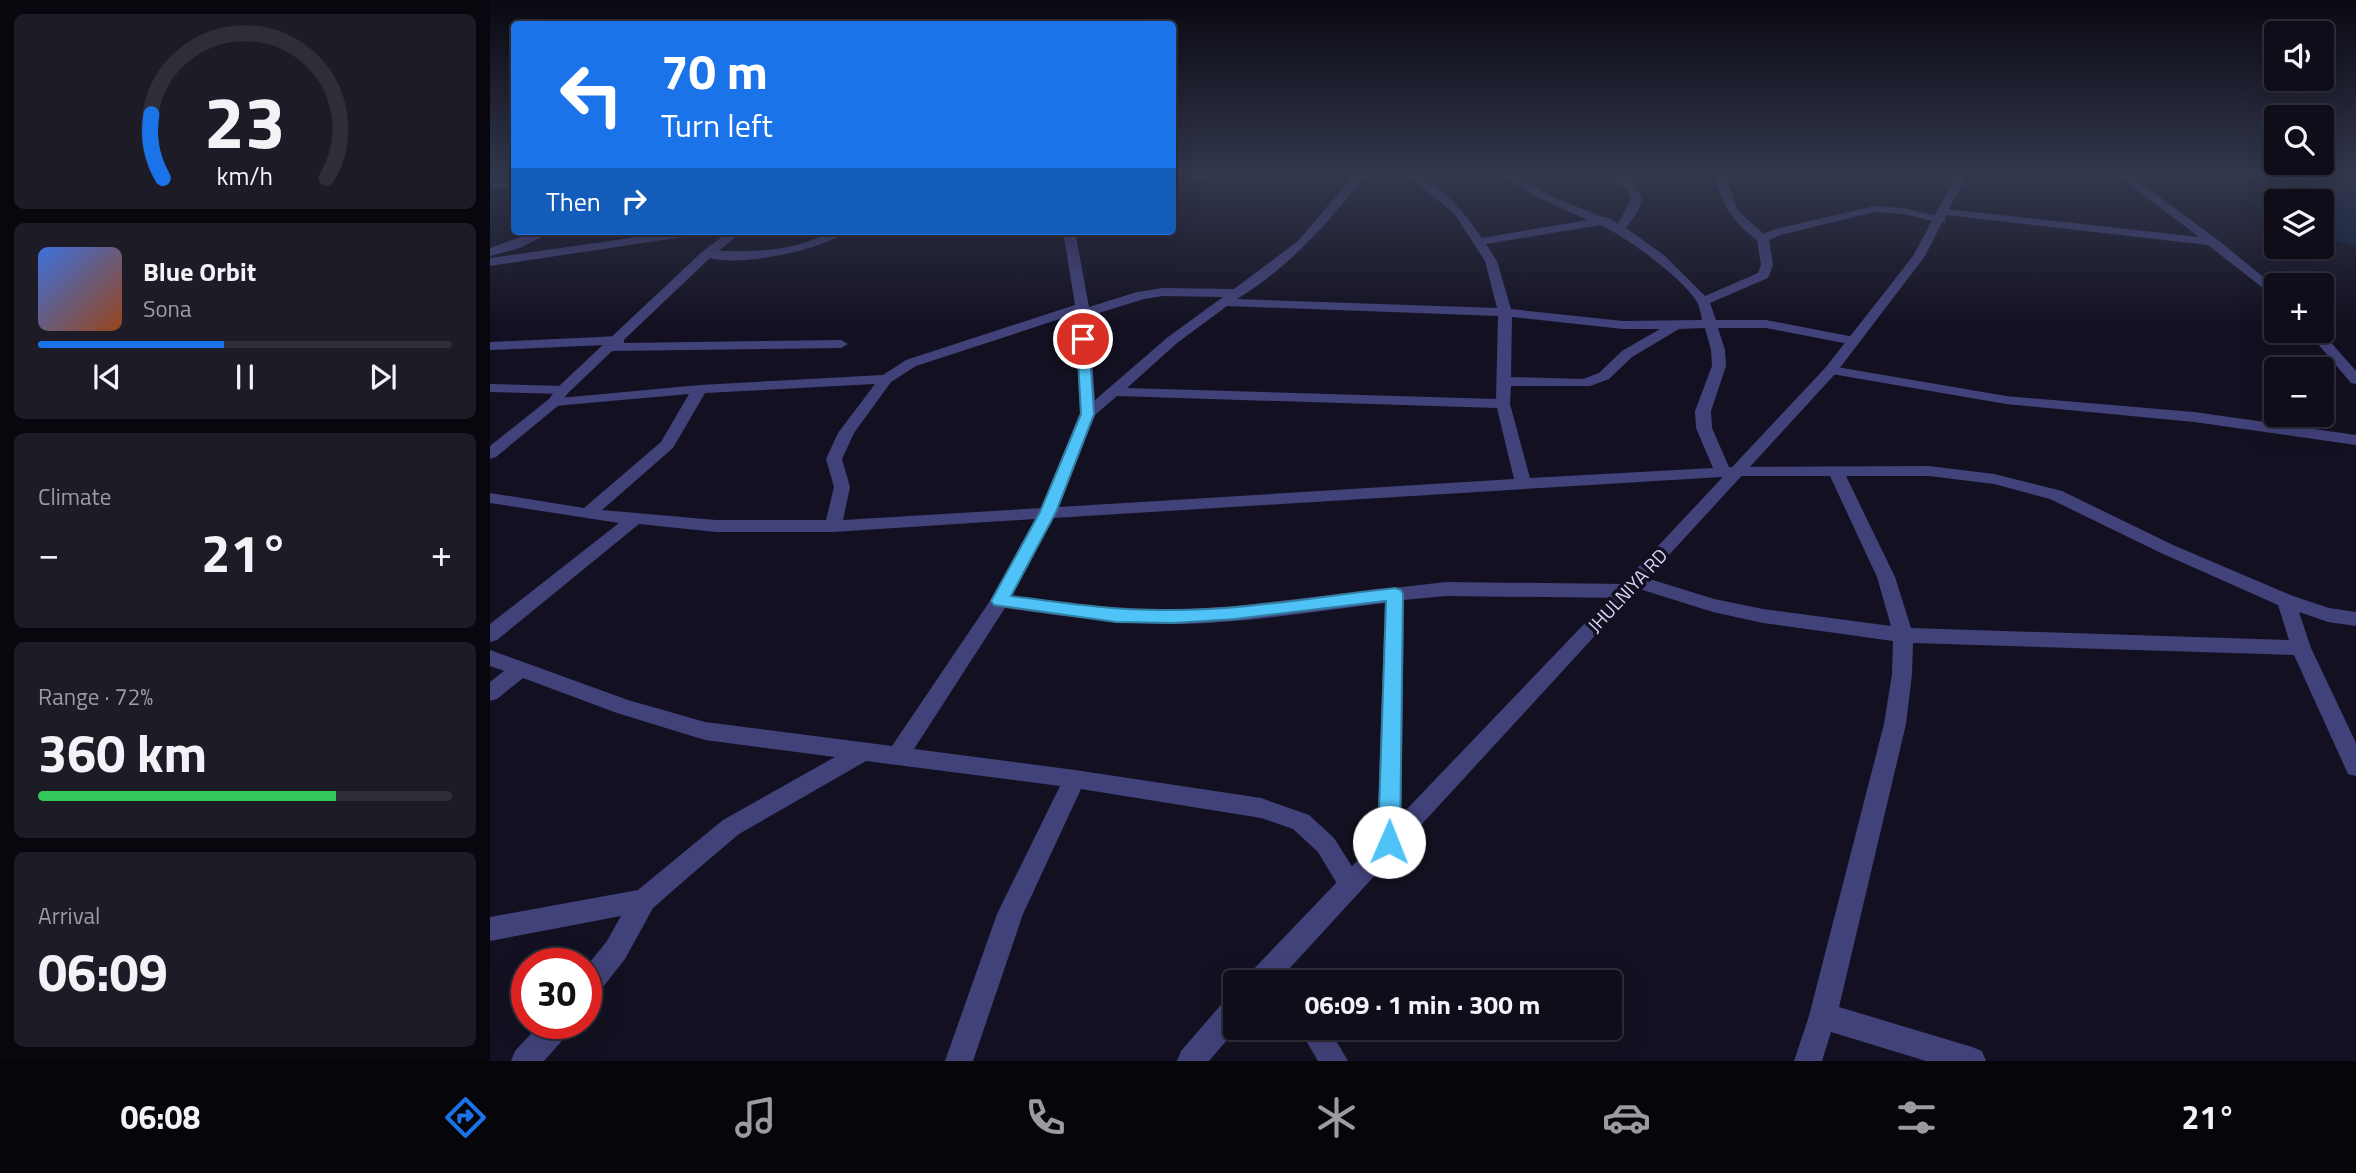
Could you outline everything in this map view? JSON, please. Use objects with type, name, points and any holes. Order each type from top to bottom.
[{"type":"street","points":[[1087,414],[1175,338],[1223,302],[1241,293],[1305,241],[1320,224]]},
{"type":"street","points":[[1467,224],[1480,242],[1500,287],[1505,312],[1503,404],[1524,483]]},
{"type":"street","points":[[1480,242],[1586,224]]},
{"type":"street","points":[[1611,224],[1661,259],[1703,301],[1718,350],[1719,366],[1703,411],[1704,428],[1730,471]]},
{"type":"street","points":[[1620,229],[1624,224]]},
{"type":"street","points":[[1703,301],[1764,275],[1767,265],[1763,239],[1740,224]]},
{"type":"street","points":[[1763,239],[1808,224]]},
{"type":"street","name":"JHULNIYA RD","points":[[1277,970],[1389,842],[1631,586],[1730,471],[1831,370],[1849,340],[1902,280],[1938,224]]},
{"type":"street","points":[[2021,224],[2214,242]]},
{"type":"street","points":[[2189,224],[2264,284]]},
{"type":"street","points":[[492,259],[538,235]]},
{"type":"street","points":[[492,259],[673,235]]},
{"type":"street","points":[[490,454],[558,396],[707,254],[732,235]]},
{"type":"street","points":[[707,254],[782,254],[805,249],[832,235]]},
{"type":"street","points":[[898,756],[1000,601],[1048,512],[1087,414],[1082,311],[1070,235]]},
{"type":"street","points":[[833,526],[842,487],[834,459],[846,433],[886,379],[911,363],[937,352],[1142,295],[1163,292],[1241,293]]},
{"type":"street","points":[[1223,302],[1505,312],[1623,325],[1711,322],[1766,324],[1849,340]]},
{"type":"street","points":[[1503,381],[1585,383],[1604,376],[1627,354],[1676,325]]},
{"type":"street","points":[[490,346],[615,343],[841,344]]},
{"type":"street","points":[[2325,343],[2356,380]]},
{"type":"street","points":[[1831,370],[2006,400],[2194,417],[2356,440]]},
{"type":"street","points":[[490,388],[558,396],[886,379]]},
{"type":"street","points":[[586,514],[667,445],[700,389]]},
{"type":"street","points":[[1115,392],[1503,404]]},
{"type":"street","points":[[1808,1061],[1823,1016],[1895,724],[1902,674],[1903,635],[1886,577],[1835,470]]},
{"type":"street","points":[[490,498],[586,514],[716,526],[833,526],[1730,471],[1929,471],[1994,479],[2056,495],[2167,549],[2286,601],[2328,615],[2356,619]]},
{"type":"street","points":[[490,635],[636,519]]},
{"type":"street","points":[[1000,601],[1116,616],[1174,617],[1235,613],[1446,589],[1631,586],[1763,616],[1903,635],[2301,648]]},
{"type":"street","points":[[1389,842],[1395,594]]},
{"type":"street","points":[[2286,601],[2301,648],[2356,767]]},
{"type":"street","points":[[490,658],[624,707],[705,731],[1075,779],[1261,807],[1301,822],[1326,845],[1351,884]]},
{"type":"street","points":[[490,692],[520,670]]},
{"type":"street","points":[[602,968],[616,950],[645,900],[731,827],[861,753]]},
{"type":"street","points":[[959,1061],[1010,914],[1075,779]]},
{"type":"street","points":[[490,929],[645,900]]},
{"type":"street","points":[[1823,1016],[1943,1057],[1972,1061]]},
{"type":"street","points":[[1191,1061],[1223,1024]]},
{"type":"street","points":[[524,1061],[544,1039]]},
{"type":"street","points":[[1320,1040],[1334,1061]]},
{"type":"water","points":[[2334,224],[2356,224],[2356,247],[2334,241]]},
{"type":"route","points":[[1083,339],[1087,414],[1048,512],[1000,601],[1116,616],[1174,617],[1235,613],[1395,594],[1389,842]]}]
